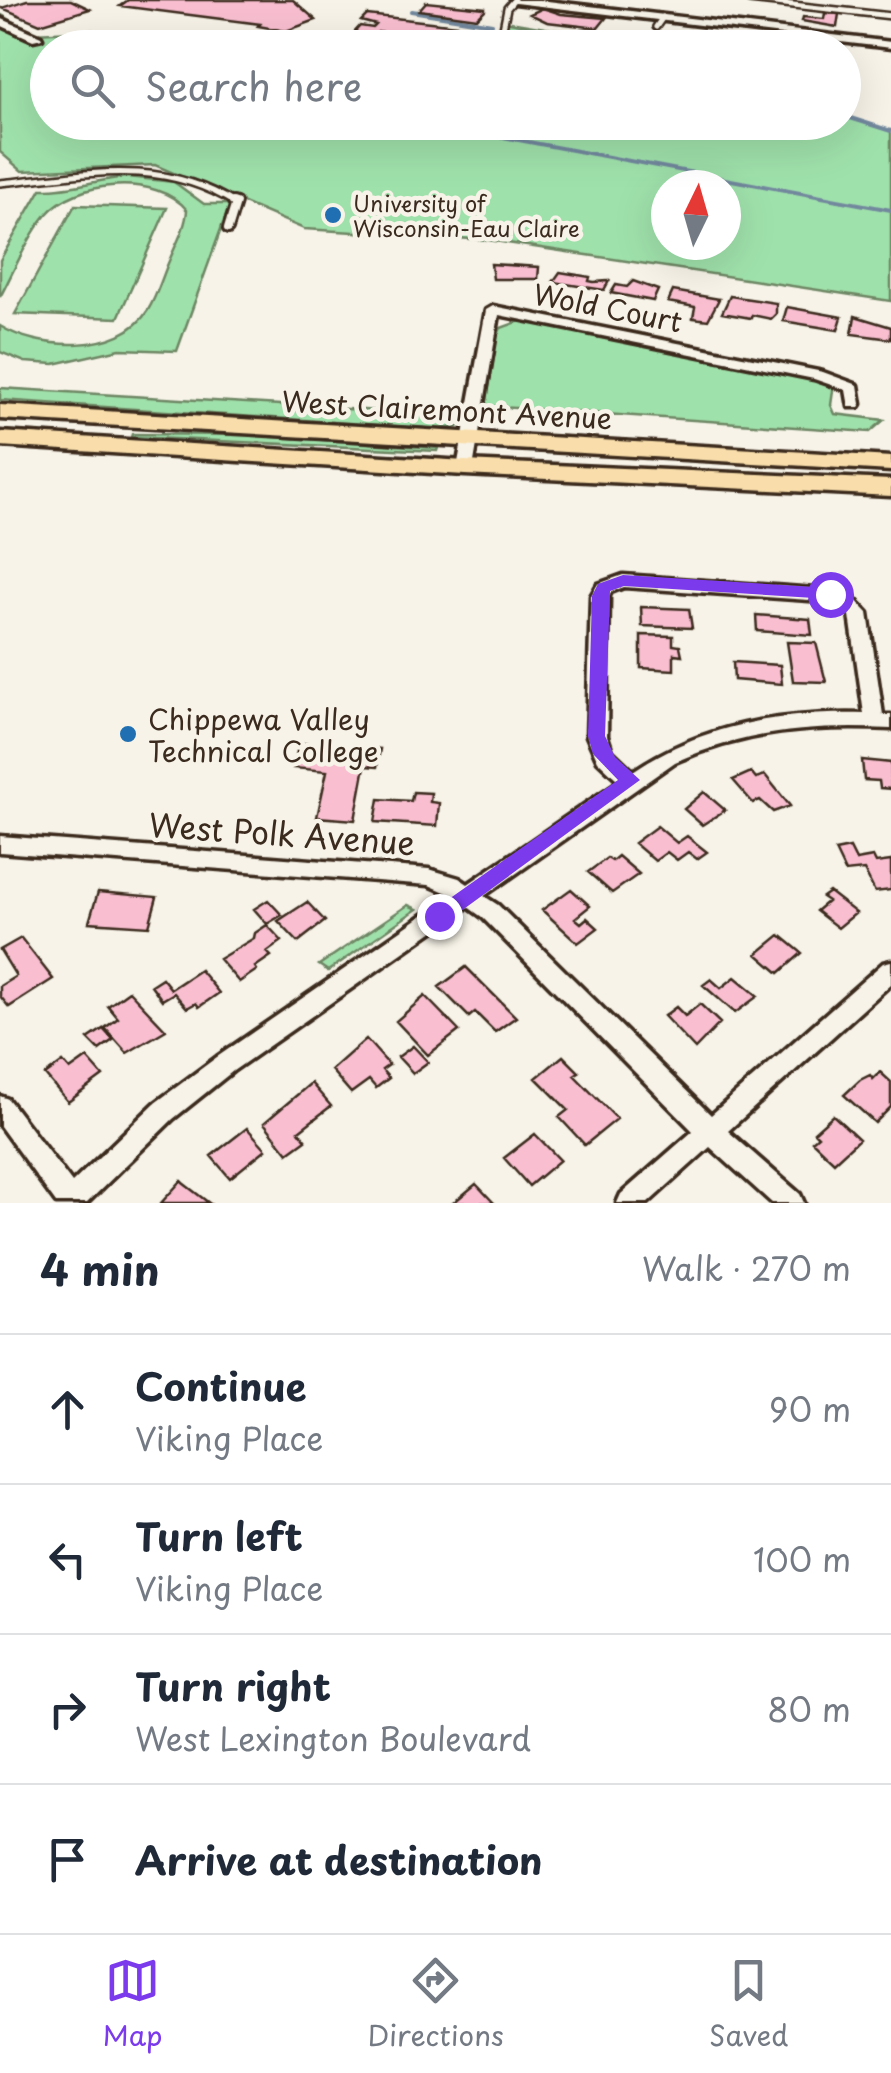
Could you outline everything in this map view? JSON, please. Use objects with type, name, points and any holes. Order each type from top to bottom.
[{"type":"main road","name":"West Clairemont Avenue","points":[[0,412],[891,464]]},
{"type":"main road","name":"West Clairemont Avenue","points":[[0,438],[465,468],[891,488]]},
{"type":"street","points":[[514,0],[740,30]]},
{"type":"street","points":[[660,22],[673,0]]},
{"type":"street","points":[[0,21],[30,35]]},
{"type":"street","points":[[861,42],[891,45]]},
{"type":"street","name":"Wold Court","points":[[465,468],[493,310],[818,375],[853,388],[854,404]]},
{"type":"street","points":[[0,1107],[69,1202],[186,1094],[668,756],[730,732],[792,720],[882,722],[859,613],[843,597],[623,581],[611,584],[600,596],[596,736],[608,762],[630,780]]},
{"type":"street","name":"West Polk Avenue","points":[[0,844],[429,877],[470,895],[712,1132],[791,1203]]},
{"type":"street","points":[[630,1203],[891,970]]},
{"type":"lane","points":[[503,30],[507,8],[514,0]]},
{"type":"lane","points":[[749,0],[891,16]]},
{"type":"lane","points":[[0,183],[129,170],[157,172],[236,203],[228,229]]},
{"type":"green space","points":[[0,14],[30,31],[30,140],[861,140],[861,121],[891,131],[891,301],[488,240],[304,229],[155,165],[22,171],[0,152]]},
{"type":"green space","points":[[504,21],[556,30],[502,30]]},
{"type":"green space","points":[[127,177],[174,182],[204,204],[230,204],[177,351],[120,349],[54,364],[25,362],[0,352],[0,326],[35,340],[78,344],[119,335],[148,310],[187,210],[174,198],[137,186],[95,188],[59,203],[33,234],[0,297],[0,260],[41,189]]},
{"type":"green space","points":[[75,205],[167,208],[118,318],[15,314]]},
{"type":"green space","points":[[520,321],[828,381],[834,384],[831,405],[835,414],[884,420],[870,432],[486,406],[497,336],[501,328]]},
{"type":"green space","points":[[0,388],[413,413],[469,412],[458,427],[439,429],[0,400]]},
{"type":"green space","points":[[249,435],[438,448],[437,451],[131,437]]},
{"type":"green space","points":[[408,905],[417,909],[328,971],[319,965]]},
{"type":"building","points":[[27,0],[71,0],[90,9],[40,24],[2,8]]},
{"type":"building","points":[[128,0],[293,0],[316,20],[280,30],[120,6]]},
{"type":"building","points":[[426,2],[485,10],[477,18],[419,10]]},
{"type":"building","points":[[543,8],[561,14],[606,18],[598,28],[547,22],[530,14]]},
{"type":"building","points":[[825,13],[839,14],[837,27],[802,21],[803,17],[824,19]]},
{"type":"building","points":[[367,15],[485,28],[356,30],[376,25],[361,21]]},
{"type":"building","points":[[491,264],[539,267],[538,279],[493,279]]},
{"type":"building","points":[[560,272],[590,277],[589,281],[594,282],[609,281],[604,290],[553,282]]},
{"type":"building","points":[[633,281],[658,290],[653,301],[611,293],[616,285],[627,287]]},
{"type":"building","points":[[673,291],[719,299],[708,320],[693,318],[695,307],[668,302]]},
{"type":"building","points":[[730,296],[776,303],[776,314],[771,319],[722,313]]},
{"type":"building","points":[[787,307],[842,317],[838,330],[783,321]]},
{"type":"building","points":[[855,316],[891,327],[891,339],[852,334]]},
{"type":"building","points":[[641,607],[689,609],[692,628],[642,626]]},
{"type":"building","points":[[756,615],[810,619],[812,635],[757,631]]},
{"type":"building","points":[[641,635],[673,636],[673,645],[680,646],[682,655],[674,654],[674,670],[641,668]]},
{"type":"building","points":[[787,642],[816,643],[826,682],[793,681]]},
{"type":"building","points":[[733,662],[780,665],[782,684],[734,680]]},
{"type":"building","points":[[299,743],[380,749],[377,767],[365,766],[355,820],[317,817],[327,771],[293,768]]},
{"type":"building","points":[[862,760],[891,763],[891,789],[880,788],[879,781],[864,780]]},
{"type":"building","points":[[751,772],[756,778],[765,775],[790,806],[773,812],[760,800],[753,803],[733,780]]},
{"type":"building","points":[[413,792],[431,793],[430,802],[439,803],[437,826],[375,822],[379,799],[411,801]]},
{"type":"building","points":[[704,792],[725,810],[702,825],[684,809]]},
{"type":"building","points":[[657,826],[677,843],[687,836],[707,852],[697,859],[688,852],[677,860],[667,852],[655,861],[634,843]]},
{"type":"building","points":[[850,848],[856,860],[873,857],[876,863],[891,861],[891,890],[875,892],[864,870],[845,872],[835,851]]},
{"type":"building","points":[[618,856],[639,874],[612,893],[588,872],[607,858],[612,861]]},
{"type":"building","points":[[571,889],[590,906],[575,918],[581,923],[587,918],[598,928],[578,943],[542,910]]},
{"type":"building","points":[[98,892],[157,897],[149,926],[89,922]]},
{"type":"building","points":[[829,892],[856,913],[838,928],[816,911],[828,901],[822,897]]},
{"type":"building","points":[[268,900],[282,915],[267,924],[254,909]]},
{"type":"building","points":[[307,902],[325,921],[298,942],[278,921]]},
{"type":"building","points":[[267,925],[282,941],[267,952],[271,956],[255,967],[257,970],[239,982],[219,959],[254,938]]},
{"type":"building","points":[[780,935],[802,953],[779,973],[757,954]]},
{"type":"building","points":[[21,938],[53,979],[9,1007],[0,996],[0,986],[16,976],[0,950]]},
{"type":"building","points":[[466,967],[516,1017],[495,1032],[475,1012],[469,1017],[439,987]]},
{"type":"building","points":[[200,970],[219,993],[199,1007],[196,1003],[187,1008],[174,993],[162,1000],[151,985],[162,978],[171,989]]},
{"type":"building","points":[[735,977],[758,996],[735,1013],[703,985],[711,979],[721,988]]},
{"type":"building","points":[[129,991],[166,1030],[127,1053],[105,1028],[118,1018],[108,1006]]},
{"type":"building","points":[[425,996],[459,1031],[428,1055],[396,1021]]},
{"type":"building","points":[[700,1004],[720,1023],[695,1049],[664,1016],[676,1007],[685,1016]]},
{"type":"building","points":[[103,1029],[113,1040],[99,1050],[88,1039]]},
{"type":"building","points":[[366,1039],[389,1065],[382,1070],[389,1078],[376,1088],[369,1080],[351,1093],[331,1070]]},
{"type":"building","points":[[413,1046],[428,1062],[413,1073],[398,1057]]},
{"type":"building","points":[[563,1056],[579,1072],[574,1075],[617,1119],[585,1145],[559,1117],[568,1110],[536,1078]]},
{"type":"building","points":[[87,1058],[103,1076],[68,1102],[45,1075],[63,1062],[70,1070]]},
{"type":"building","points":[[880,1072],[891,1082],[891,1107],[875,1123],[844,1095],[860,1080],[870,1075],[873,1079]]},
{"type":"building","points":[[311,1083],[331,1106],[299,1131],[306,1140],[288,1153],[264,1123]]},
{"type":"building","points":[[833,1115],[859,1139],[834,1162],[812,1141],[818,1136],[814,1132]]},
{"type":"building","points":[[247,1128],[266,1149],[230,1178],[211,1156]]},
{"type":"building","points":[[535,1134],[560,1160],[529,1186],[504,1158]]},
{"type":"building","points":[[183,1183],[209,1203],[161,1203]]},
{"type":"building","points":[[476,1184],[494,1203],[453,1203]]},
{"type":"waterway","points":[[411,11],[492,24]]},
{"type":"waterway","points":[[516,27],[539,30]]},
{"type":"waterway","points":[[861,121],[891,131]]},
{"type":"waterway","points":[[519,140],[891,210]]},
{"type":"place","name":"University of Wisconsin-Eau Claire","points":[[333,215]]},
{"type":"place","name":"Chippewa Valley Technical College","points":[[128,734]]},
{"type":"route","points":[[439,916],[630,780],[608,762],[596,736],[600,596],[604,588],[623,581],[830,594]]}]
